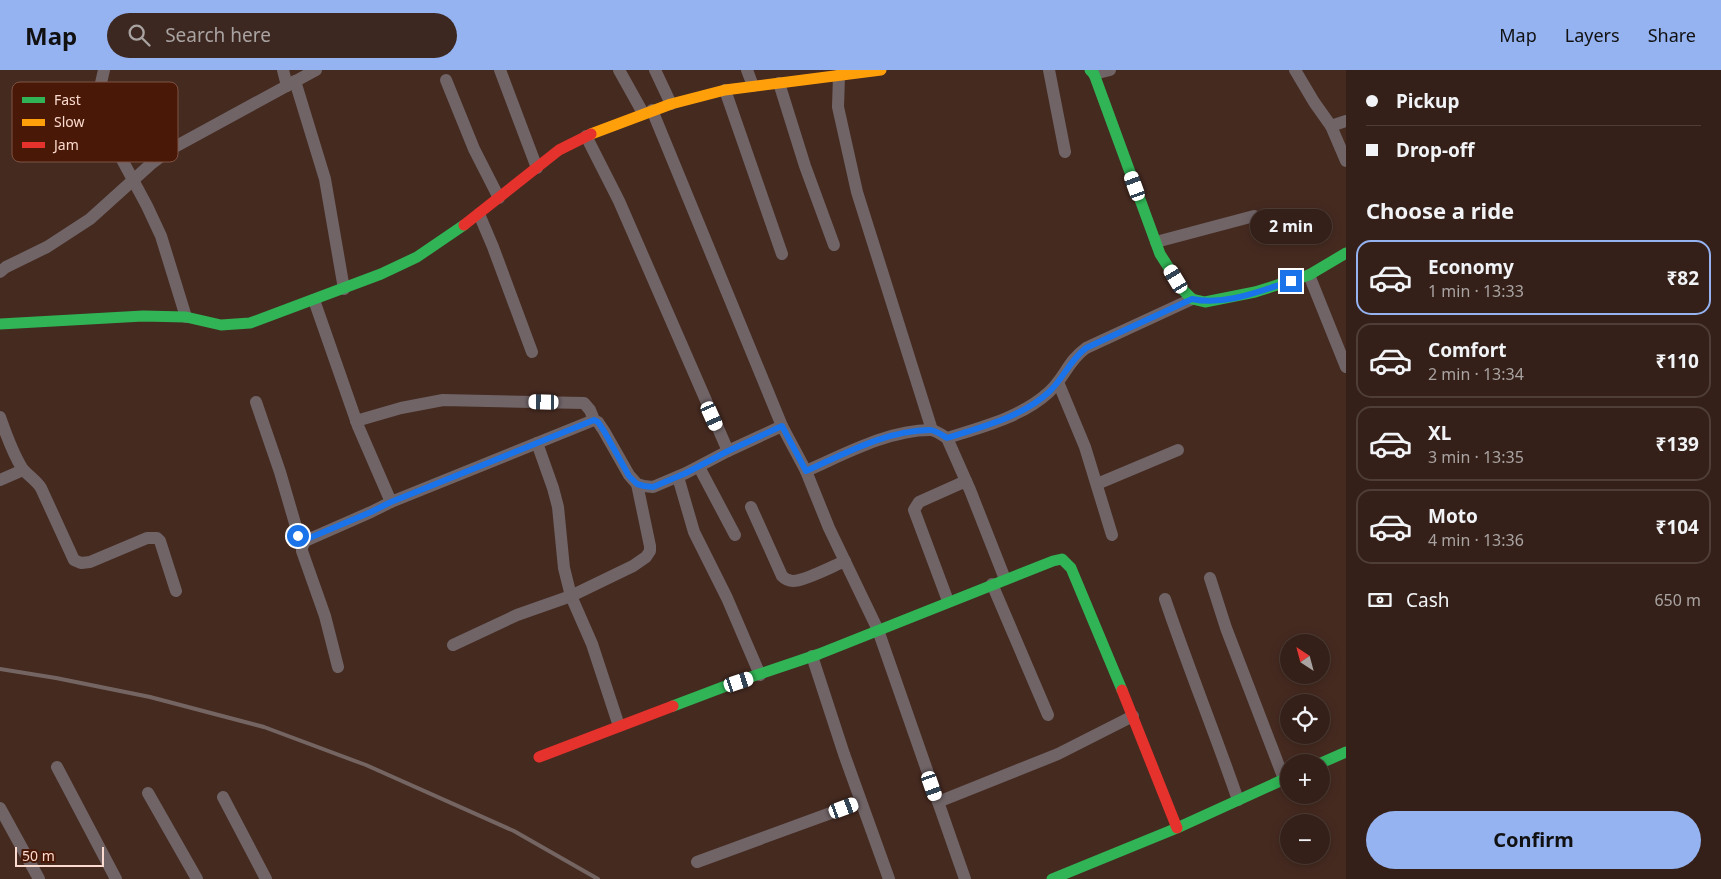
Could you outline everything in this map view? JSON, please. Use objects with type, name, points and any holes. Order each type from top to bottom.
[{"type":"street","points":[[282,70],[291,84],[325,179],[344,289]]},
{"type":"street","points":[[178,147],[316,70]]},
{"type":"street","points":[[500,70],[537,168]]},
{"type":"street","points":[[618,70],[647,112],[782,426],[806,471],[829,528],[878,630],[965,879]]},
{"type":"street","points":[[655,70],[671,104]]},
{"type":"street","points":[[747,70],[753,86]]},
{"type":"street","points":[[0,324],[144,316],[186,317],[221,325],[250,323],[344,289],[417,257],[479,214],[559,150],[586,136],[671,104],[725,90],[880,70]]},
{"type":"street","points":[[1048,70],[1066,152]]},
{"type":"street","points":[[1110,70],[1092,72],[1160,254],[1183,290],[1192,299],[1205,302],[1254,292],[1309,275],[1346,253]]},
{"type":"street","points":[[1295,70],[1331,126],[1346,161]]},
{"type":"street","points":[[839,75],[838,107],[857,192],[932,430]]},
{"type":"street","points":[[446,80],[474,149],[499,198]]},
{"type":"street","points":[[779,83],[805,166],[834,244]]},
{"type":"street","points":[[725,90],[782,254]]},
{"type":"street","points":[[1331,126],[1346,121]]},
{"type":"street","points":[[586,136],[619,201],[728,451]]},
{"type":"street","points":[[123,162],[161,236],[186,317]]},
{"type":"street","points":[[0,272],[48,247],[90,219],[133,180],[156,162]]},
{"type":"street","points":[[479,214],[532,352]]},
{"type":"street","points":[[1156,242],[1254,216]]},
{"type":"street","points":[[1309,275],[1346,367]]},
{"type":"street","points":[[947,438],[989,425],[1039,400],[1058,382],[1076,356],[1086,348],[1192,299]]},
{"type":"street","points":[[314,300],[356,421],[391,502]]},
{"type":"street","points":[[1058,382],[1080,431],[1112,535]]},
{"type":"street","points":[[356,421],[401,408],[443,400],[584,404],[590,410],[594,420],[598,422],[629,476],[637,484],[653,487],[699,467],[728,451],[782,426]]},
{"type":"street","points":[[256,402],[302,543],[302,551],[325,616],[338,667]]},
{"type":"street","points":[[0,417],[23,470],[33,477],[41,488],[74,560],[81,563],[90,562],[147,538],[157,538],[176,591]]},
{"type":"street","points":[[302,543],[307,539],[391,502],[594,420]]},
{"type":"street","points":[[806,471],[876,440],[901,434],[932,430],[947,438],[1004,579]]},
{"type":"street","points":[[537,443],[558,507],[564,568],[571,596],[592,644],[620,726]]},
{"type":"street","points":[[1097,484],[1178,450]]},
{"type":"street","points":[[699,467],[735,535]]},
{"type":"street","points":[[0,480],[23,470]]},
{"type":"street","points":[[678,476],[694,532],[727,598],[760,675]]},
{"type":"street","points":[[948,602],[914,510],[919,502],[966,481]]},
{"type":"street","points":[[453,645],[517,616],[571,596],[633,566],[646,557],[650,552],[650,546],[637,484]]},
{"type":"street","points":[[751,507],[782,576],[787,580],[802,579],[845,561]]},
{"type":"street","points":[[539,757],[812,656],[1053,560],[1062,559],[1071,568],[1133,716],[1177,828]]},
{"type":"street","points":[[1210,578],[1226,628],[1280,761]]},
{"type":"street","points":[[992,584],[1048,715]]},
{"type":"street","points":[[1165,599],[1238,800]]},
{"type":"street","points":[[812,656],[889,879]]},
{"type":"street","points":[[938,802],[1058,754],[1133,716]]},
{"type":"street","points":[[1330,759],[1346,752]]},
{"type":"street","points":[[57,767],[116,879]]},
{"type":"street","points":[[1054,879],[1177,828],[1280,781]]},
{"type":"street","points":[[148,793],[197,879]]},
{"type":"street","points":[[223,797],[266,879]]},
{"type":"street","points":[[698,862],[861,802]]},
{"type":"street","points":[[0,808],[39,879]]},
{"type":"railway","points":[[0,669],[150,697],[264,727],[366,765],[514,831],[598,879]]},
{"type":"traffic: fast","points":[[1090,70],[1094,74],[1160,254],[1183,290],[1192,299],[1205,302],[1255,292],[1309,275],[1346,253]]},
{"type":"traffic: fast","points":[[0,324],[143,316],[186,317],[221,325],[250,323],[381,274],[417,257],[464,225]]},
{"type":"traffic: fast","points":[[673,706],[819,654],[1062,559],[1071,568],[1122,690]]},
{"type":"traffic: fast","points":[[1330,759],[1346,752]]},
{"type":"traffic: fast","points":[[1052,879],[1177,828],[1280,781]]},
{"type":"traffic: slow","points":[[591,134],[671,104],[725,90],[881,70]]},
{"type":"traffic: jam","points":[[464,225],[559,150],[591,134]]},
{"type":"traffic: jam","points":[[1122,690],[1177,828]]},
{"type":"traffic: jam","points":[[539,757],[673,706]]},
{"type":"route","points":[[298,536],[302,543],[307,539],[391,502],[594,420],[598,422],[604,431],[629,476],[637,484],[653,487],[704,465],[728,451],[782,426],[806,471],[876,440],[901,434],[932,430],[947,438],[989,425],[1039,400],[1058,382],[1076,356],[1086,348],[1192,299],[1205,302],[1221,300],[1291,281]]}]
